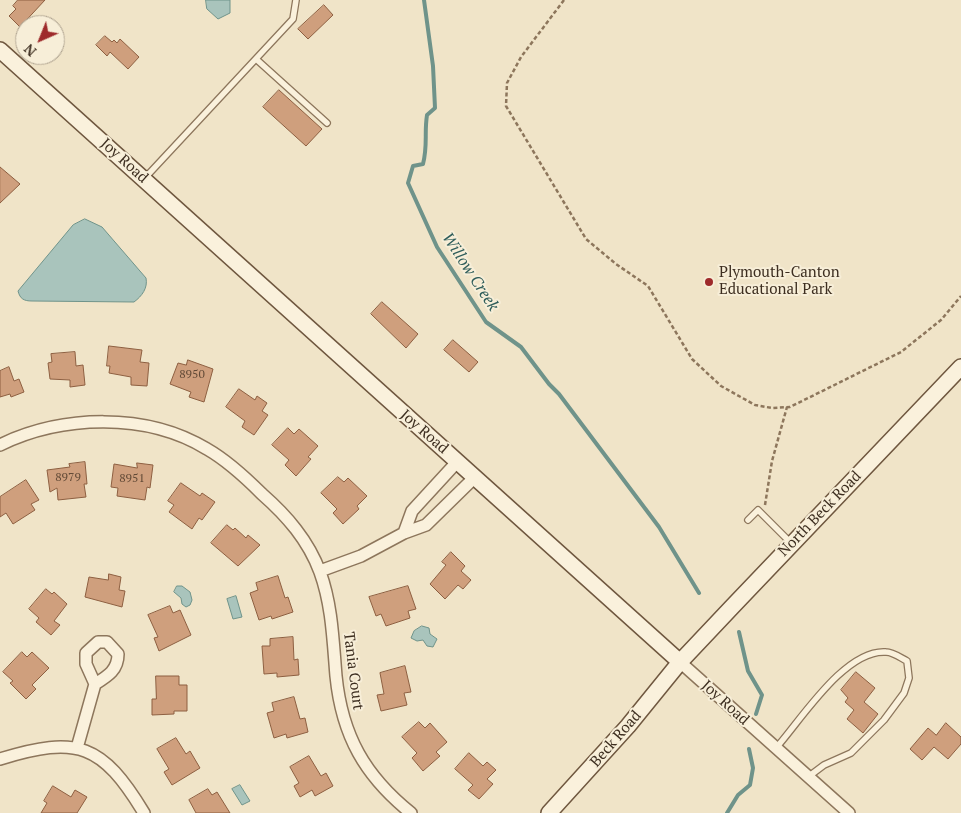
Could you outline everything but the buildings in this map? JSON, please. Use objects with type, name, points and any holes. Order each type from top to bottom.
[{"type":"street","name":"Joy Road","points":[[0,50],[849,813]]},
{"type":"street","name":"North Beck Road","points":[[680,662],[961,368]]},
{"type":"street","name":"Tania Court","points":[[0,445],[43,429],[92,423],[143,425],[186,438],[224,459],[277,507],[302,537],[320,571],[330,610],[338,687],[348,732],[363,762],[375,779],[389,795],[412,813]]},
{"type":"street","points":[[404,533],[412,511],[457,462]]},
{"type":"street","points":[[320,571],[361,556],[404,533],[426,525],[474,477]]},
{"type":"street","name":"Beck Road","points":[[549,813],[628,726],[680,662]]},
{"type":"street","points":[[77,748],[95,684]]},
{"type":"street","points":[[0,758],[50,748],[77,748],[97,756],[112,767],[144,813]]},
{"type":"lane","points":[[144,179],[293,19],[296,0]]},
{"type":"lane","points":[[256,59],[327,123]]},
{"type":"lane","points":[[748,520],[758,510],[792,544]]},
{"type":"lane","points":[[776,749],[840,671],[856,659],[870,653],[887,651],[907,661],[909,678],[904,693],[884,720],[851,753],[824,765],[808,777]]},
{"type":"path","points":[[564,0],[521,58],[507,82],[506,106],[586,239],[616,264],[648,286],[692,359],[721,386],[755,405],[772,408],[787,407],[901,352],[941,320],[961,296]]},
{"type":"path","points":[[763,516],[772,461],[787,407]]},
{"type":"water","points":[[206,0],[230,0],[230,13],[218,19],[207,9]]},
{"type":"water","points":[[85,219],[102,227],[146,278],[146,285],[142,294],[134,302],[27,301],[23,299],[18,291],[73,225]]},
{"type":"water","points":[[177,586],[182,586],[190,592],[192,600],[190,605],[186,607],[182,604],[181,598],[174,592]]},
{"type":"water","points":[[236,596],[242,617],[233,619],[227,599]]},
{"type":"water","points":[[422,626],[429,628],[430,634],[437,639],[433,647],[427,646],[423,640],[417,641],[411,638],[414,631]]},
{"type":"water","points":[[240,785],[250,801],[242,805],[232,789]]},
{"type":"waterway","name":"Willow Creek","points":[[424,0],[433,66],[435,108],[427,115],[423,164],[413,166],[408,183],[437,247],[486,322],[521,347],[559,394],[659,527],[699,593]]},
{"type":"waterway","name":"Willow Creek","points":[[739,632],[748,671],[762,695],[756,714]]},
{"type":"waterway","name":"Willow Creek","points":[[727,813],[738,795],[750,785],[753,768],[749,749]]},
{"type":"place","name":"Plymouth-Canton Educational Park","points":[[709,282]]}]
